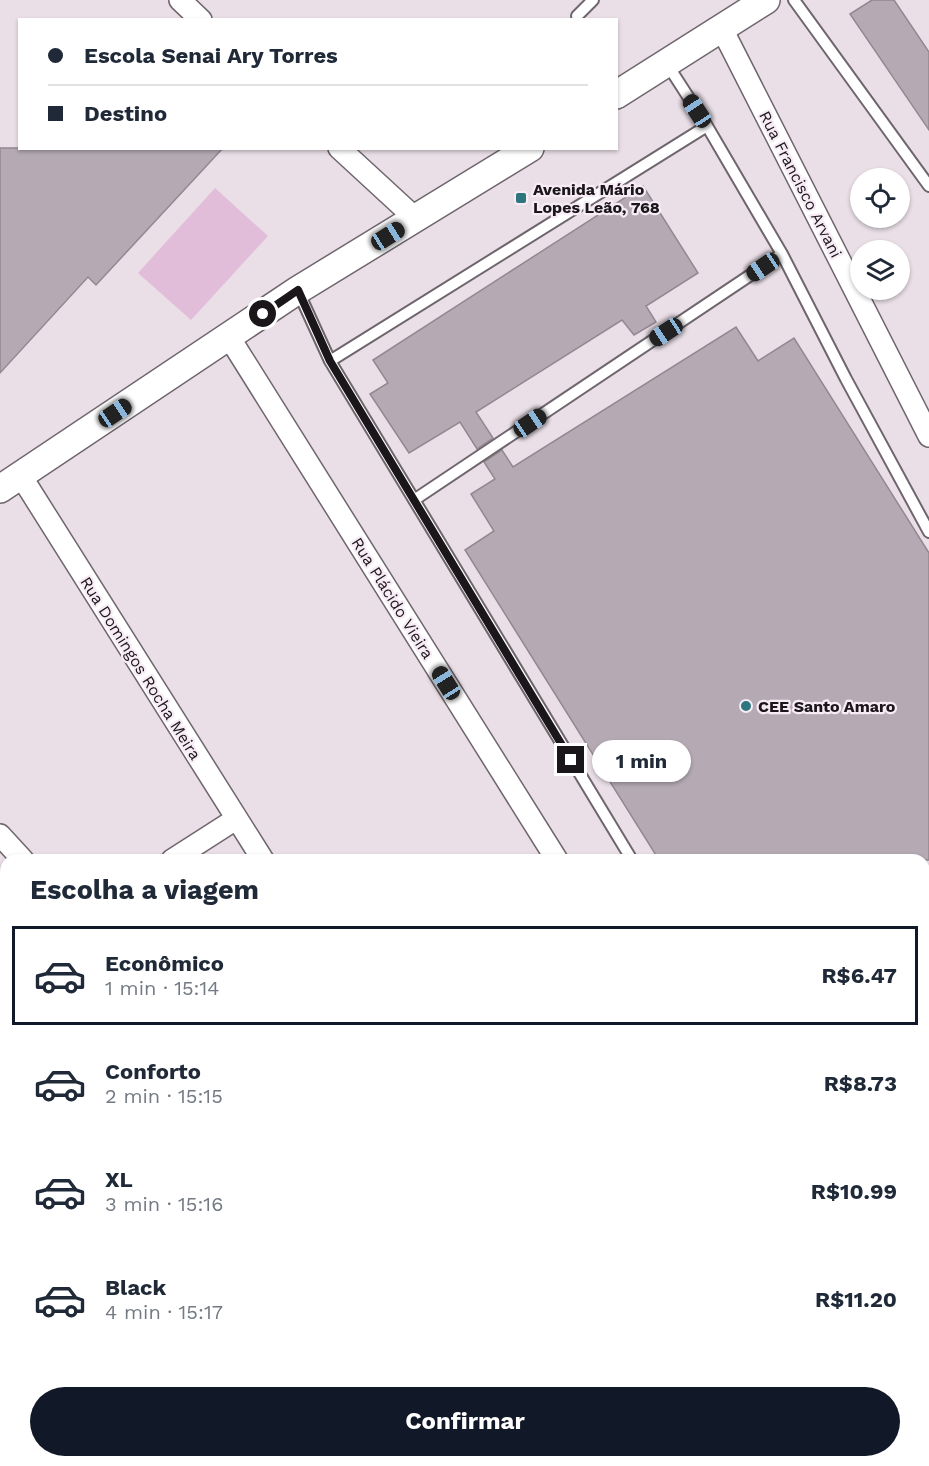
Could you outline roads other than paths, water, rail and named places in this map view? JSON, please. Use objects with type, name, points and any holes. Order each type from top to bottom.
[{"type":"street","points":[[180,0],[199,18]]},
{"type":"street","points":[[618,94],[766,0]]},
{"type":"street","name":"Rua Francisco Arvani","points":[[722,29],[929,436]]},
{"type":"street","points":[[341,150],[415,218]]},
{"type":"street","points":[[10,483],[298,290],[527,150]]},
{"type":"street","name":"Rua Plácido Vieira","points":[[229,337],[553,854]]},
{"type":"street","name":"Rua Domingos Rocha Meira","points":[[10,483],[259,854]]},
{"type":"street","points":[[181,854],[236,819]]},
{"type":"street","points":[[0,835],[17,854]]},
{"type":"lane","points":[[577,16],[593,0]]},
{"type":"lane","points":[[794,0],[929,186]]},
{"type":"lane","points":[[667,64],[708,126],[782,254],[846,380],[929,532]]},
{"type":"lane","points":[[330,361],[708,126]]},
{"type":"lane","points":[[414,500],[782,254]]},
{"type":"lane","points":[[298,290],[330,361],[628,854]]},
{"type":"place","name":"Avenida Mário Lopes Leão, 768","points":[[521,198]]},
{"type":"place","name":"CEE Santo Amaro","points":[[746,706]]}]
